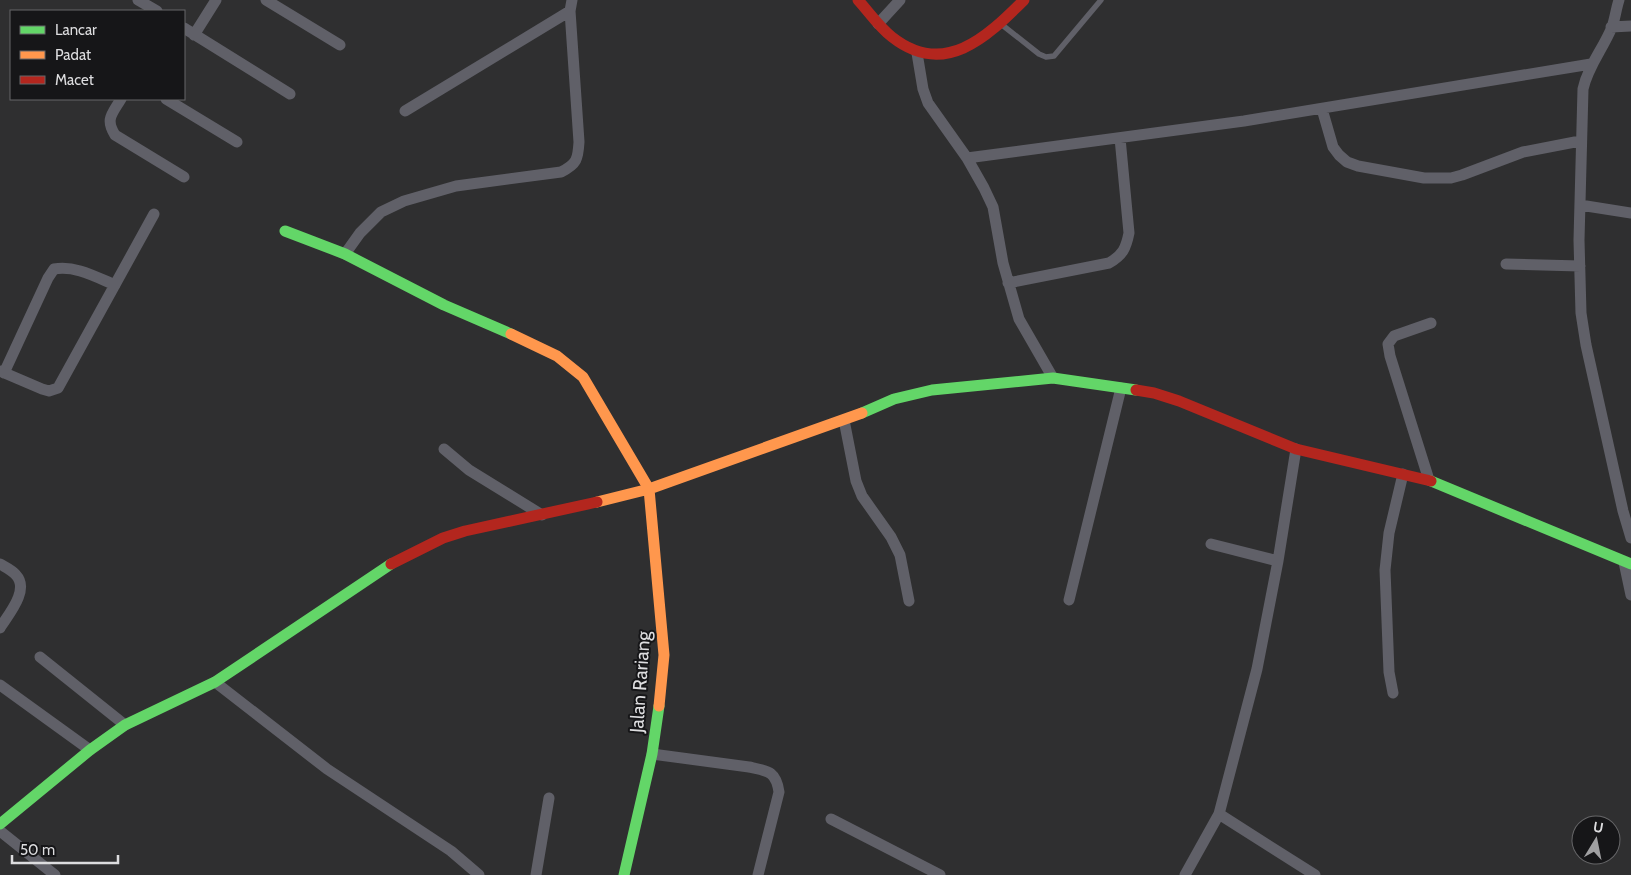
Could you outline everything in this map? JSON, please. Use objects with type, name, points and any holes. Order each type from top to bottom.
[{"type":"street","points":[[194,35],[216,0]]},
{"type":"street","points":[[266,0],[340,45]]},
{"type":"street","points":[[858,0],[878,24],[893,38],[917,53],[947,54],[961,50],[981,39],[1001,23],[1024,0]]},
{"type":"street","points":[[878,24],[900,0]]},
{"type":"street","points":[[1619,0],[1612,27],[1585,78],[1583,88],[1580,141],[1581,313],[1586,345],[1623,511],[1631,538]]},
{"type":"street","points":[[145,2],[156,10]]},
{"type":"street","points":[[345,254],[360,233],[381,212],[404,201],[456,186],[562,172],[571,167],[576,161],[579,142],[571,5],[405,111]]},
{"type":"street","points":[[1612,27],[1631,26]]},
{"type":"street","points":[[185,29],[290,94]]},
{"type":"street","points":[[917,53],[923,89],[928,103],[967,158],[993,207],[996,230],[1008,283],[1019,319],[1053,378]]},
{"type":"street","points":[[967,158],[1244,122],[1592,64]]},
{"type":"street","points":[[120,100],[109,119],[109,126],[115,135],[184,177]]},
{"type":"street","points":[[168,100],[237,142]]},
{"type":"street","points":[[1322,109],[1333,147],[1347,162],[1358,166],[1424,178],[1450,178],[1479,170],[1523,152],[1580,141]]},
{"type":"street","points":[[1008,283],[1109,263],[1119,257],[1126,247],[1129,233],[1120,138]]},
{"type":"street","points":[[1580,205],[1631,213]]},
{"type":"street","points":[[115,285],[79,270],[64,267],[54,269],[2,372],[49,391],[58,388],[115,285],[154,214]]},
{"type":"street","points":[[285,231],[345,254],[444,305],[557,356],[583,377],[649,489]]},
{"type":"street","points":[[1506,264],[1580,266]]},
{"type":"street","points":[[1429,480],[1390,356],[1388,344],[1394,336],[1431,323]]},
{"type":"street","points":[[0,824],[90,750],[125,726],[215,682],[386,566],[443,538],[464,531],[542,515],[649,489],[844,420],[894,399],[932,390],[1053,378],[1154,393],[1179,401],[1296,449],[1429,480],[1627,563],[1631,595]]},
{"type":"street","points":[[1069,600],[1121,388]]},
{"type":"street","points":[[844,420],[856,481],[862,496],[891,537],[900,556],[909,601]]},
{"type":"street","points":[[444,449],[469,470],[542,515]]},
{"type":"street","points":[[1185,875],[1219,814],[1257,670],[1278,561],[1296,449]]},
{"type":"street","points":[[1393,693],[1389,672],[1385,570],[1388,533],[1403,474]]},
{"type":"street","name":"Jalan Rariang","points":[[624,875],[652,754],[660,701],[664,655],[662,608],[649,489]]},
{"type":"street","points":[[1211,544],[1278,561]]},
{"type":"street","points":[[0,564],[17,575],[21,590],[0,628]]},
{"type":"street","points":[[40,657],[125,726]]},
{"type":"street","points":[[215,682],[328,769],[451,851],[472,872]]},
{"type":"street","points":[[0,685],[90,750]]},
{"type":"street","points":[[652,754],[749,767],[765,770],[773,774],[778,781],[779,792],[758,875]]},
{"type":"street","points":[[536,875],[549,798]]},
{"type":"street","points":[[1219,814],[1315,875]]},
{"type":"street","points":[[831,819],[940,875]]},
{"type":"street","points":[[0,831],[55,875]]},
{"type":"lane","points":[[1001,23],[1038,54],[1046,57],[1054,56],[1101,0]]},
{"type":"traffic: fast","points":[[285,231],[345,254],[444,305],[511,334]]},
{"type":"traffic: fast","points":[[862,413],[894,399],[932,390],[1053,378],[1136,390]]},
{"type":"traffic: fast","points":[[1431,481],[1631,564]]},
{"type":"traffic: fast","points":[[0,824],[90,750],[125,725],[215,682],[391,564]]},
{"type":"traffic: fast","points":[[624,875],[652,754],[659,706]]},
{"type":"traffic: slow","points":[[511,334],[557,356],[583,377],[649,489],[664,655],[659,706]]},
{"type":"traffic: slow","points":[[597,502],[649,489],[862,413]]},
{"type":"traffic: jam","points":[[858,0],[878,24],[892,37],[911,49],[929,54],[947,53],[963,48],[979,39],[995,28],[1024,0]]},
{"type":"traffic: jam","points":[[1136,390],[1154,393],[1179,401],[1296,449],[1431,481]]},
{"type":"traffic: jam","points":[[391,564],[443,538],[465,531],[597,502]]}]
